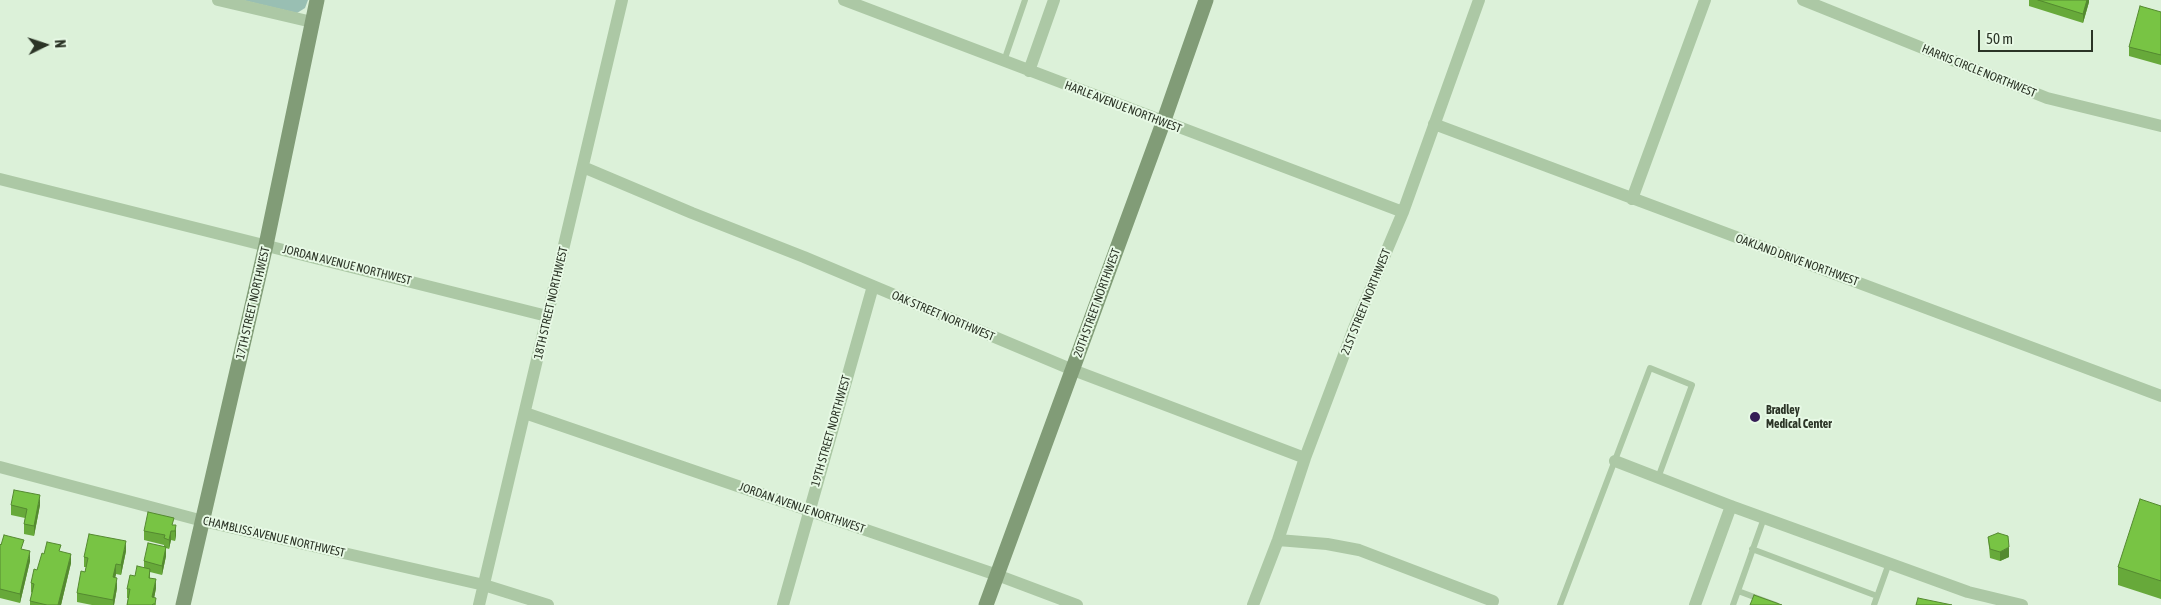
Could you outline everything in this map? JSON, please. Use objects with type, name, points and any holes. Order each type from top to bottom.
[{"type":"street","points":[[218,0],[312,22]]},
{"type":"street","name":"17TH STREET NORTHWEST","points":[[183,605],[266,245],[317,0]]},
{"type":"street","name":"18TH STREET NORTHWEST","points":[[479,605],[622,0]]},
{"type":"street","name":"HARLE AVENUE NORTHWEST","points":[[844,0],[1163,123],[1403,212]]},
{"type":"street","points":[[1029,71],[1054,0]]},
{"type":"street","name":"20TH STREET NORTHWEST","points":[[986,605],[1163,123],[1206,0]]},
{"type":"street","name":"21ST STREET NORTHWEST","points":[[1253,605],[1278,540],[1305,458],[1354,328],[1403,212],[1479,0]]},
{"type":"street","points":[[1632,199],[1705,0]]},
{"type":"street","name":"HARRIS CIRCLE NORTHWEST","points":[[1802,0],[2048,98],[2161,126]]},
{"type":"street","name":"OAKLAND DRIVE NORTHWEST","points":[[1434,124],[2161,396]]},
{"type":"street","name":"OAK STREET NORTHWEST","points":[[583,167],[1073,370],[1305,458]]},
{"type":"street","name":"JORDAN AVENUE NORTHWEST","points":[[0,179],[547,316]]},
{"type":"street","name":"19TH STREET NORTHWEST","points":[[783,605],[872,286]]},
{"type":"street","name":"JORDAN AVENUE NORTHWEST","points":[[525,413],[997,575],[1077,605]]},
{"type":"street","points":[[1615,461],[1731,506],[1968,592],[2022,605]]},
{"type":"street","name":"CHAMBLISS AVENUE NORTHWEST","points":[[0,466],[203,521],[484,585],[548,605]]},
{"type":"street","points":[[1695,605],[1731,506]]},
{"type":"street","points":[[1278,540],[1327,544],[1359,550],[1493,601]]},
{"type":"lane","points":[[1004,61],[1025,0]]},
{"type":"lane","points":[[1560,605],[1650,368],[1692,385],[1658,478]]},
{"type":"lane","points":[[1733,605],[1764,518]]},
{"type":"lane","points":[[1752,549],[1877,596]]},
{"type":"lane","points":[[1874,605],[1889,563]]},
{"type":"lane","points":[[1738,591],[1776,605]]},
{"type":"shaded area","points":[[242,0],[308,0],[305,8],[297,13]]},
{"type":"building","points":[[2038,0],[2087,0],[2083,14]]},
{"type":"building","points":[[2140,6],[2161,12],[2161,55],[2129,47]]},
{"type":"building","points":[[14,490],[40,495],[34,526],[24,524],[27,509],[11,505]]},
{"type":"building","points":[[2140,499],[2161,506],[2161,581],[2118,567]]},
{"type":"building","points":[[148,512],[174,518],[172,525],[176,525],[175,531],[171,531],[169,540],[164,538],[165,535],[144,531]]},
{"type":"building","points":[[1998,533],[2008,536],[2009,547],[2000,552],[1990,549],[1988,537]]},
{"type":"building","points":[[89,534],[126,541],[121,565],[116,564],[113,577],[117,578],[113,600],[77,593],[81,571],[85,572],[88,558],[84,557]]},
{"type":"building","points":[[4,535],[24,540],[21,549],[30,551],[20,594],[0,589],[0,544]]},
{"type":"building","points":[[47,542],[61,545],[59,551],[71,554],[58,605],[47,605],[30,601],[34,584],[31,583],[34,569],[37,570]]},
{"type":"building","points":[[148,543],[166,547],[162,566],[144,561]]},
{"type":"building","points":[[137,566],[150,569],[149,578],[156,579],[152,597],[156,598],[155,604],[127,605],[130,589],[127,589],[130,575],[135,576]]},
{"type":"building","points":[[1754,595],[1782,605],[1750,605]]},
{"type":"building","points":[[1918,598],[1952,605],[1916,605]]},
{"type":"place","name":"Bradley Medical Center","points":[[1755,417]]}]
